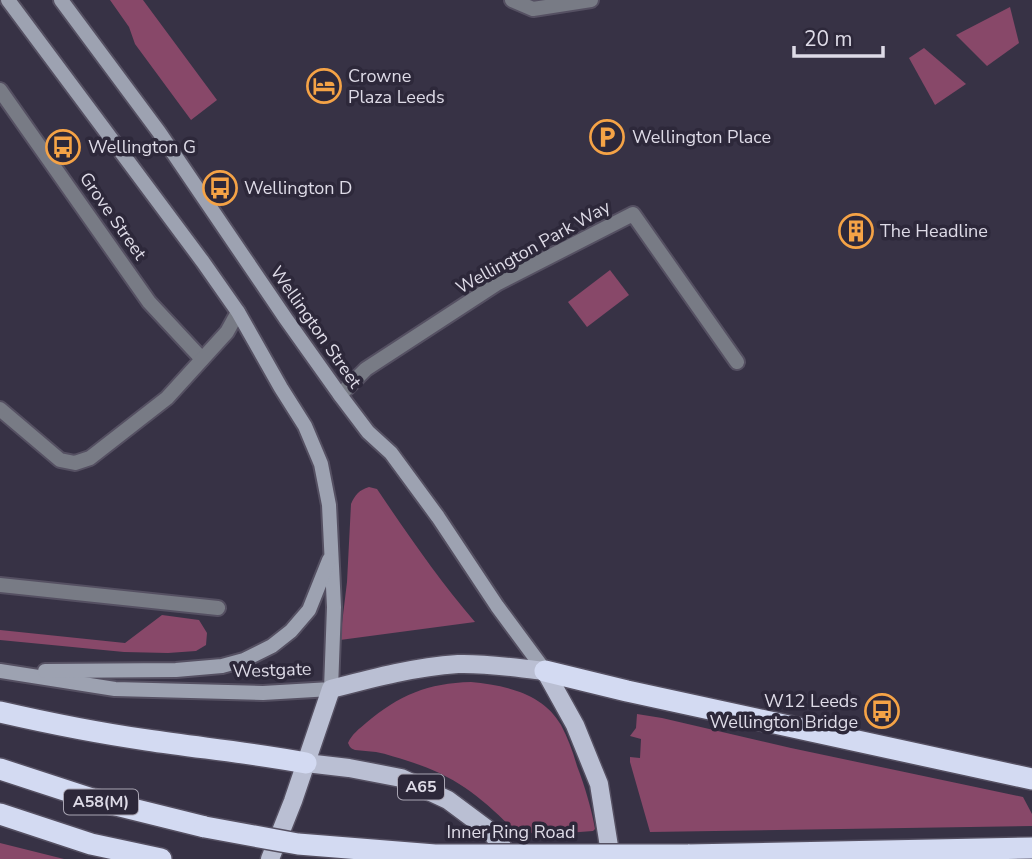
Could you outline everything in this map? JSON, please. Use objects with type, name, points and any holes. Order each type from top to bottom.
[{"type":"highway","points":[[545,671],[1032,779]]},
{"type":"highway","points":[[0,712],[144,740],[272,756],[306,763]]},
{"type":"highway","name":"Inner Ring Road","points":[[0,769],[92,799],[205,828],[298,844],[435,855],[688,855],[1032,848]]},
{"type":"highway","name":"A58(M)","points":[[0,814],[91,844],[161,859]]},
{"type":"main road","name":"Westgate","points":[[331,689],[411,669],[459,664],[545,671]]},
{"type":"main road","points":[[545,671],[575,725],[599,784],[611,859]]},
{"type":"main road","points":[[270,859],[331,689]]},
{"type":"main road","name":"A65","points":[[306,763],[401,778],[448,800],[491,832],[511,859]]},
{"type":"street","points":[[8,0],[238,312],[305,426],[321,464],[329,505],[334,607],[331,689]]},
{"type":"street","name":"Wellington Street","points":[[62,0],[159,132],[340,395],[368,432],[391,453],[545,671]]},
{"type":"street","points":[[512,0],[533,9],[591,0]]},
{"type":"street","name":"Grove Street","points":[[0,90],[149,302],[202,359]]},
{"type":"street","name":"Wellington Park Way","points":[[340,395],[366,369],[498,283],[633,214],[737,362]]},
{"type":"street","points":[[0,409],[60,460],[75,463],[90,457],[167,398],[227,332],[238,312]]},
{"type":"street","points":[[1,671],[176,670],[222,666],[244,660],[272,646],[309,610],[331,554]]},
{"type":"street","points":[[0,585],[218,608]]},
{"type":"street","name":"Westgate","points":[[1,671],[115,689],[263,693],[331,689]]},
{"type":"shaded area","points":[[110,0],[143,0],[217,100],[191,120],[135,44],[129,27]]},
{"type":"shaded area","points":[[1010,7],[1019,43],[987,66],[956,35]]},
{"type":"shaded area","points":[[924,48],[966,84],[935,105],[909,58]]},
{"type":"shaded area","points":[[610,270],[629,295],[587,327],[568,302]]},
{"type":"shaded area","points":[[369,487],[377,489],[436,574],[475,622],[340,640],[347,582],[351,504],[358,493]]},
{"type":"shaded area","points":[[162,615],[199,620],[207,633],[206,645],[196,651],[124,652],[0,640],[0,630],[125,643]]},
{"type":"shaded area","points":[[471,682],[496,685],[522,693],[544,705],[553,714],[564,730],[574,756],[590,805],[595,829],[593,831],[553,834],[516,832],[479,798],[454,781],[425,767],[376,752],[355,750],[349,746],[348,743],[358,730],[402,698],[428,688]]},
{"type":"shaded area","points":[[637,714],[1023,797],[1032,814],[1032,826],[650,832],[630,762],[630,757],[640,758],[641,739],[630,736],[636,728]]},
{"type":"shaded area","points":[[0,843],[64,859],[0,859]]},
{"type":"place","name":"Crowne Plaza Leeds","points":[[324,86]]},
{"type":"place","name":"Wellington Place","points":[[607,137]]},
{"type":"place","name":"Wellington G","points":[[63,147]]},
{"type":"place","name":"Wellington D","points":[[220,188]]},
{"type":"place","name":"The Headline","points":[[856,231]]},
{"type":"place","name":"W12 Leeds Wellington Bridge","points":[[882,711]]}]
